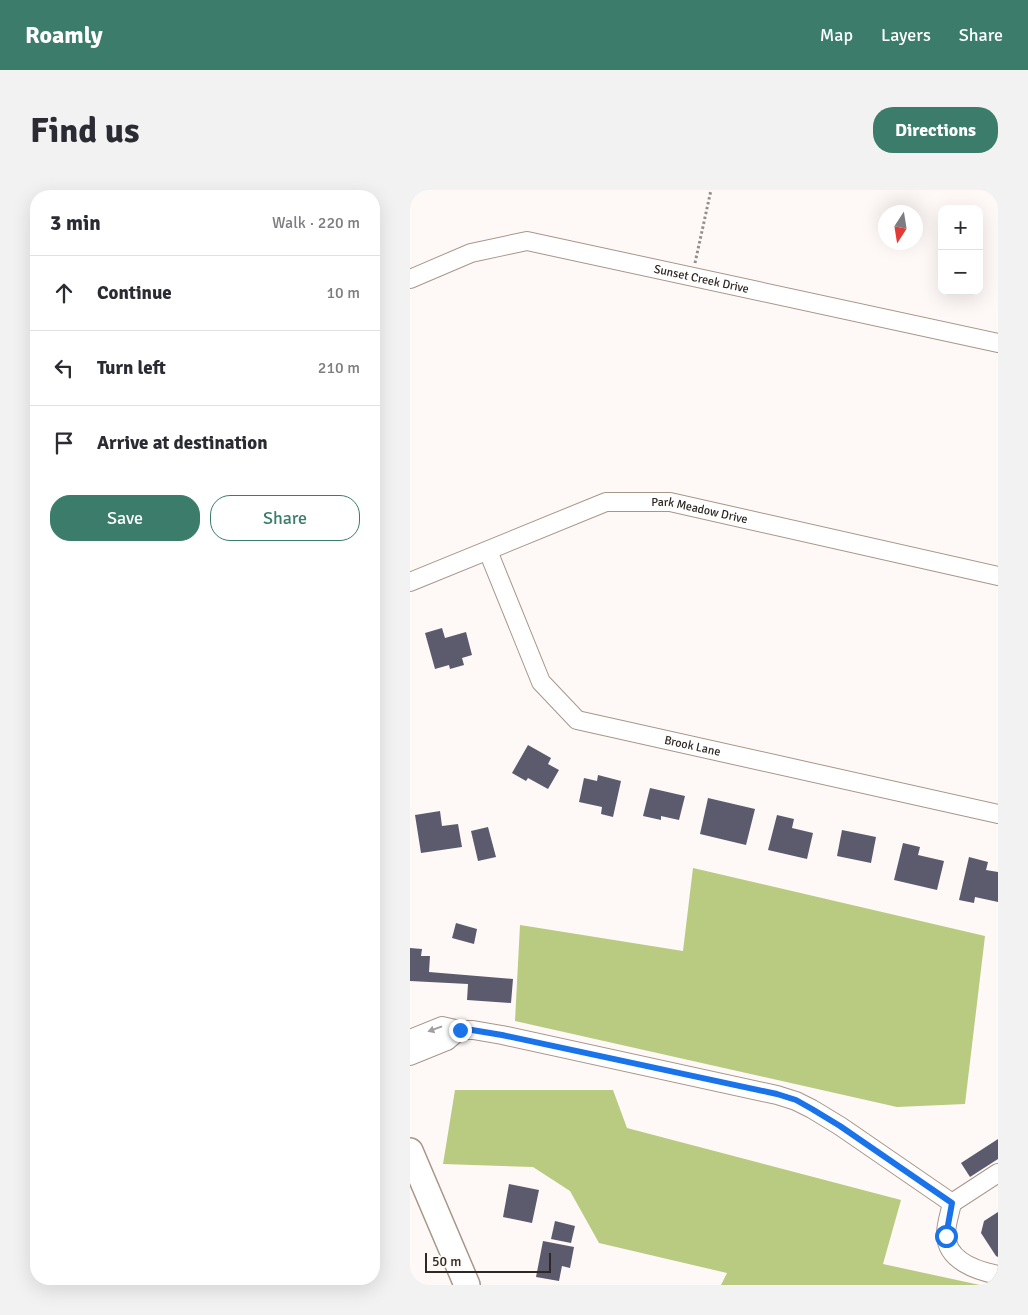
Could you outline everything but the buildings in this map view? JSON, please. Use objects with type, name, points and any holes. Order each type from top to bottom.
[{"type":"main road","points":[[411,1157],[467,1285]]},
{"type":"street","name":"Sunset Creek Drive","points":[[410,279],[471,253],[527,241],[998,343]]},
{"type":"street","name":"Park Meadow Drive","points":[[410,582],[606,502],[670,502],[998,576]]},
{"type":"street","name":"Brook Lane","points":[[488,550],[542,682],[577,720],[998,814]]},
{"type":"street","points":[[410,1039],[442,1026],[460,1030],[472,1030],[777,1094],[796,1100],[840,1126],[952,1203]]},
{"type":"street","points":[[410,1056],[447,1041],[460,1030]]},
{"type":"street","points":[[998,1173],[952,1203],[946,1236],[950,1250],[959,1260],[980,1271],[998,1275]]},
{"type":"path","points":[[695,266],[711,190]]},
{"type":"green space","points":[[693,868],[985,936],[965,1104],[897,1107],[515,1021],[520,925],[683,951]]},
{"type":"green space","points":[[455,1090],[613,1090],[627,1128],[901,1200],[883,1264],[980,1285],[721,1285],[727,1273],[599,1243],[570,1191],[533,1167],[443,1164]]},
{"type":"route","points":[[460,1030],[502,1035],[777,1094],[796,1100],[840,1126],[952,1203],[946,1236]]}]
